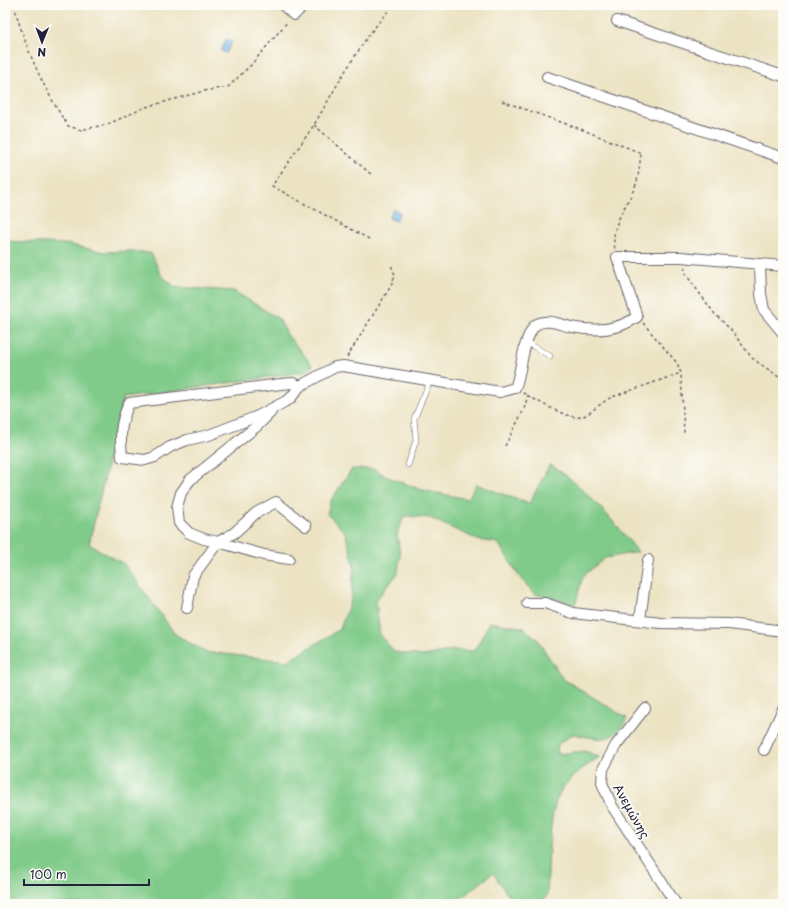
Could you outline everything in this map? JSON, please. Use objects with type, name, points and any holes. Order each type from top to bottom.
[{"type":"street","points":[[283,5],[294,16],[304,5]]},
{"type":"street","points":[[616,21],[783,76]]},
{"type":"street","points":[[547,77],[783,158]]},
{"type":"street","points":[[300,386],[293,382],[129,403],[122,420],[120,441],[122,457],[145,460],[155,457],[170,447],[187,440],[209,435],[276,407],[290,399],[300,386],[335,367],[343,366],[500,392],[515,388],[526,342],[534,325],[545,321],[595,330],[612,329],[626,325],[637,318],[618,258],[681,258],[783,266]]},
{"type":"street","points":[[760,265],[761,294],[764,310],[783,332]]},
{"type":"street","points":[[276,407],[257,426],[209,463],[190,480],[181,493],[177,507],[180,523],[189,533],[204,540],[289,559]]},
{"type":"street","points":[[187,608],[193,576],[218,542],[234,533],[256,513],[276,502],[306,526]]},
{"type":"street","points":[[640,620],[648,560]]},
{"type":"street","points":[[527,603],[545,603],[573,612],[661,623],[729,624],[783,631]]},
{"type":"street","name":"Ανεμώνης","points":[[644,708],[616,745],[603,769],[602,783],[612,806],[676,904]]},
{"type":"street","points":[[764,750],[783,709]]},
{"type":"lane","points":[[526,342],[550,356]]},
{"type":"lane","points":[[408,465],[416,440],[414,419],[430,381]]},
{"type":"path","points":[[14,5],[20,28],[52,102],[68,126],[81,130],[108,124],[146,107],[228,87],[251,65],[294,16]]},
{"type":"path","points":[[369,239],[272,186],[314,125],[364,42],[394,5]]},
{"type":"path","points":[[502,101],[583,130],[641,153],[637,182],[617,220],[614,243],[618,258]]},
{"type":"path","points":[[314,125],[373,176]]},
{"type":"path","points":[[681,258],[687,276],[714,313],[731,330],[752,358],[783,380]]},
{"type":"path","points":[[343,366],[352,347],[390,286],[395,275],[391,265]]},
{"type":"path","points":[[637,318],[677,363],[681,373],[684,433]]},
{"type":"path","points":[[515,388],[573,418],[582,417],[602,402],[612,397],[681,373]]},
{"type":"path","points":[[505,446],[524,409],[528,395]]},
{"type":"green space","points":[[5,241],[66,244],[104,252],[130,251],[151,253],[161,275],[175,287],[234,291],[279,319],[288,336],[313,366],[304,372],[123,398],[89,544],[124,564],[175,634],[205,652],[288,661],[340,629],[351,600],[354,564],[345,532],[327,514],[331,500],[352,469],[375,469],[385,476],[422,490],[468,499],[476,484],[529,504],[550,464],[575,483],[597,504],[638,552],[605,558],[583,576],[575,605],[535,594],[521,579],[498,543],[478,540],[430,518],[404,516],[397,534],[400,555],[398,573],[376,600],[380,636],[395,652],[424,656],[453,650],[474,651],[490,622],[524,628],[537,639],[563,679],[627,718],[622,727],[611,736],[598,738],[573,734],[558,744],[557,754],[585,751],[599,757],[570,780],[562,789],[557,799],[551,825],[547,895],[542,904],[514,904],[493,873],[460,899],[460,904],[5,904]]},
{"type":"water","points":[[226,39],[232,42],[226,53],[221,51]]},
{"type":"water","points":[[393,209],[400,212],[396,221],[389,218]]}]
